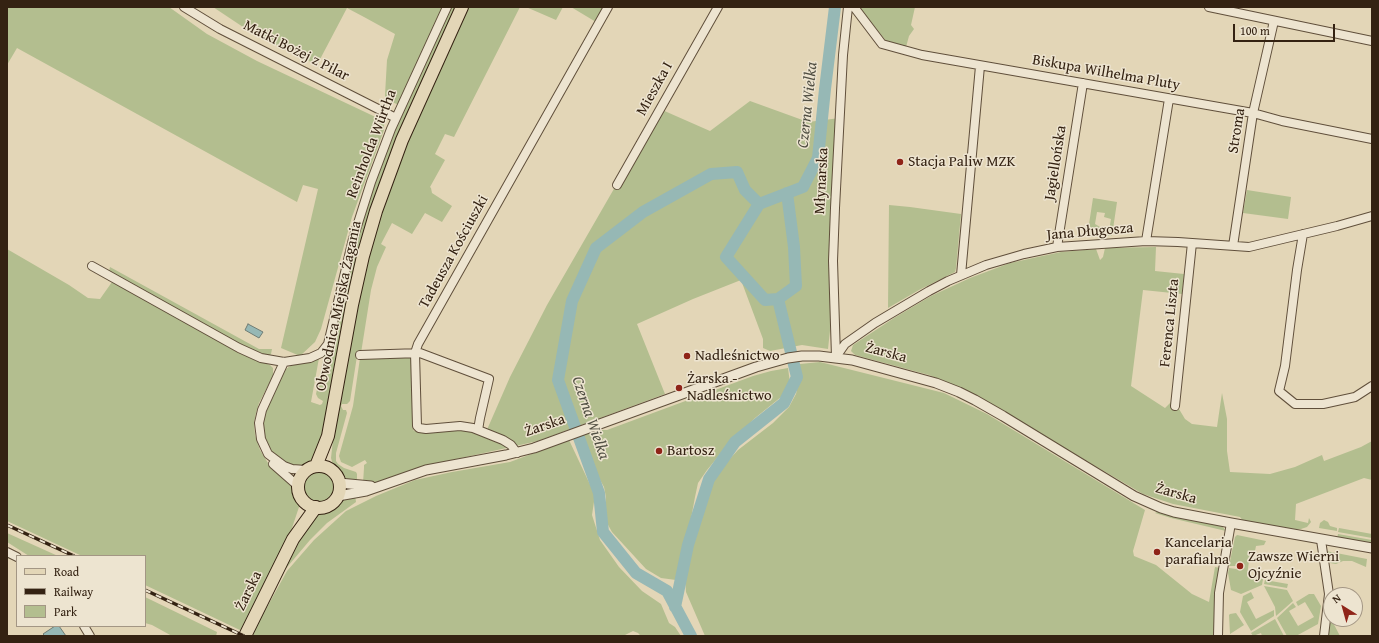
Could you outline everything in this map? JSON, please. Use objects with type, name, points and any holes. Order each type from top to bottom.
[{"type":"main road","name":"Obwodnica Miejska Żagania","points":[[331,470],[328,436],[354,298],[365,249],[376,211],[405,133],[462,7]]},
{"type":"main road","name":"Obwodnica Miejska Żagania","points":[[311,468],[328,436]]},
{"type":"main road","points":[[324,466],[331,470],[340,482],[338,496],[331,504],[326,506],[311,506],[303,500],[299,493],[298,486],[301,477],[311,468],[324,466]]},
{"type":"main road","name":"Żarska","points":[[245,636],[292,539],[301,512],[303,500]]},
{"type":"main road","name":"Żarska","points":[[292,539],[316,507]]},
{"type":"street","name":"Matki Bożej z Pilar","points":[[184,7],[220,30],[396,118]]},
{"type":"street","name":"Reinholda Würtha","points":[[92,266],[239,348],[261,358],[284,362],[314,357],[321,353],[328,344],[353,239],[365,199],[396,118],[447,7]]},
{"type":"street","name":"Tadeusza Kościuszki","points":[[517,453],[508,443],[478,430],[460,426],[426,429],[416,426],[416,353],[418,344],[608,7]]},
{"type":"street","name":"Mieszka I","points":[[617,185],[718,7]]},
{"type":"street","name":"Młynarska","points":[[836,358],[833,261],[834,208],[843,55],[848,7]]},
{"type":"street","name":"Biskupa Wilhelma Pluty","points":[[854,7],[882,44],[922,55],[1253,113],[1282,121],[1372,139]]},
{"type":"street","points":[[1209,7],[1372,41]]},
{"type":"street","name":"Stroma","points":[[1233,246],[1253,113],[1274,21]]},
{"type":"street","points":[[961,275],[980,66]]},
{"type":"street","name":"Jagiellońska","points":[[1057,247],[1083,83]]},
{"type":"street","points":[[1146,241],[1169,99]]},
{"type":"street","name":"Jana Długosza","points":[[836,358],[845,344],[875,323],[922,295],[961,275],[1009,258],[1057,247],[1146,241],[1249,247],[1372,216]]},
{"type":"street","points":[[1303,234],[1285,366],[1279,391],[1295,404],[1323,404],[1354,397],[1372,386]]},
{"type":"street","name":"Ferenca Liszta","points":[[1175,406],[1192,243]]},
{"type":"street","points":[[360,355],[416,353],[490,379],[478,430]]},
{"type":"street","name":"Żarska","points":[[338,496],[366,491],[422,472],[517,453],[557,440],[703,385],[756,367],[802,356],[819,356],[836,358],[885,369],[936,383],[959,392],[1003,416],[1146,502],[1174,512],[1321,540],[1372,548]]},
{"type":"street","points":[[284,362],[264,402],[259,423],[261,440],[273,463],[298,486]]},
{"type":"street","points":[[268,454],[284,466],[292,469],[311,468]]},
{"type":"street","name":"Żarska","points":[[340,482],[376,487]]},
{"type":"street","points":[[1218,636],[1219,593],[1231,523]]},
{"type":"street","points":[[1321,540],[1329,594],[1324,636]]},
{"type":"street","points":[[7,552],[16,556]]},
{"type":"street","points":[[85,627],[90,636]]},
{"type":"green space","points":[[7,7],[169,7],[207,34],[257,61],[384,121],[384,130],[352,217],[321,329],[315,342],[300,356],[281,348],[318,189],[303,185],[297,202],[17,48],[7,65]]},
{"type":"green space","points":[[213,7],[444,7],[407,84],[399,105],[385,99],[387,60],[395,34],[347,8],[317,65],[252,33]]},
{"type":"green space","points":[[450,7],[458,7],[390,160],[324,435],[310,465],[303,467],[286,464],[274,455],[265,439],[263,425],[265,412],[282,374],[286,369],[293,364],[319,358],[311,402],[320,405],[322,404],[323,401],[318,398],[316,394],[324,356],[361,219],[382,159]]},
{"type":"green space","points":[[466,7],[520,7],[454,137],[445,134],[435,154],[445,160],[430,187],[432,193],[452,206],[442,222],[425,213],[412,234],[392,223],[381,244],[386,247],[377,267],[371,290],[361,353],[357,356],[350,401],[347,404],[342,404],[341,406],[347,413],[336,453],[336,461],[338,464],[344,468],[356,472],[357,483],[341,478],[334,469],[331,458],[335,421],[360,287],[390,181]]},
{"type":"green space","points":[[526,7],[563,7],[556,20]]},
{"type":"green space","points":[[571,7],[604,7],[596,22]]},
{"type":"green space","points":[[859,7],[915,7],[911,25],[914,29],[909,36],[906,47],[886,41]]},
{"type":"green space","points":[[750,101],[808,122],[840,118],[833,303],[828,349],[802,345],[770,351],[763,348],[763,339],[741,280],[693,299],[637,324],[665,394],[538,441],[434,464],[378,482],[363,483],[364,465],[367,463],[365,460],[352,467],[341,462],[339,456],[353,406],[360,358],[412,357],[412,427],[414,431],[453,429],[486,432],[510,377],[547,305],[660,109],[710,131]]},
{"type":"green space","points":[[1247,190],[1291,197],[1288,219],[1243,213]]},
{"type":"green space","points":[[1093,198],[1117,202],[1112,236],[1106,236],[1106,231],[1109,231],[1111,219],[1104,217],[1105,213],[1097,212],[1095,224],[1101,229],[1096,233],[1095,237],[1087,237]]},
{"type":"green space","points":[[889,205],[961,214],[955,272],[888,308]]},
{"type":"green space","points":[[1156,247],[1155,271],[1184,274],[1182,294],[1143,290],[1131,386],[1165,408],[1171,402],[1179,409],[1185,419],[1192,424],[1217,427],[1222,393],[1227,419],[1227,451],[1230,472],[1270,474],[1295,467],[1322,455],[1324,461],[1361,447],[1372,441],[1372,480],[1364,478],[1296,504],[1295,520],[1308,523],[1309,518],[1311,522],[1307,527],[1296,529],[1244,522],[1240,517],[1173,504],[1143,494],[964,389],[929,375],[855,355],[851,351],[853,345],[931,296],[970,278],[1010,263],[1061,252],[1096,249],[1100,260],[1103,257],[1105,248]]},
{"type":"green space","points":[[7,249],[69,285],[88,298],[100,299],[112,282],[243,354],[270,365],[273,368],[273,376],[259,403],[256,413],[254,423],[255,435],[260,450],[268,463],[294,486],[299,500],[299,507],[290,534],[242,631],[146,585],[146,555],[80,555],[7,521]]},
{"type":"green space","points":[[110,267],[259,349],[272,349],[271,354],[269,356],[251,350],[109,271]]},
{"type":"green space","points":[[820,362],[944,393],[987,414],[1145,510],[1133,551],[1134,556],[1156,565],[1192,594],[1209,602],[1215,567],[1220,568],[1215,636],[705,636],[686,592],[685,578],[690,548],[707,488],[715,475],[738,450],[773,423],[789,407],[796,394],[800,364]]},
{"type":"green space","points":[[788,368],[790,383],[788,390],[755,418],[726,447],[698,483],[686,546],[676,580],[661,578],[646,569],[612,532],[607,523],[604,487],[598,476],[582,435],[597,430],[607,430],[753,376]]},
{"type":"green space","points":[[569,440],[595,495],[592,515],[600,540],[619,567],[642,591],[661,604],[669,623],[675,627],[681,636],[641,636],[633,631],[623,636],[251,636],[287,571],[314,540],[346,511],[376,496],[415,480],[510,462]]},
{"type":"green space","points":[[319,472],[330,476],[334,487],[330,498],[319,502],[308,498],[304,487],[308,476]]},
{"type":"green space","points":[[355,495],[356,502],[327,523],[310,540],[283,572],[297,538],[317,511],[328,509],[340,499]]},
{"type":"green space","points":[[1157,512],[1222,526],[1226,531],[1155,513]]},
{"type":"green space","points":[[1324,520],[1328,522],[1330,526],[1337,528],[1337,531],[1319,528],[1320,523]]},
{"type":"green space","points":[[1339,528],[1372,534],[1372,538],[1338,532]]},
{"type":"green space","points":[[7,533],[56,555],[27,555],[7,542]]},
{"type":"green space","points":[[1338,534],[1372,540],[1372,544],[1337,539]]},
{"type":"green space","points":[[1237,535],[1266,541],[1264,545],[1256,546],[1253,561],[1249,561],[1247,576],[1252,577],[1254,574],[1258,573],[1257,578],[1263,579],[1262,585],[1241,594],[1231,590],[1228,573],[1229,568],[1236,569],[1236,566],[1229,566],[1235,537]]},
{"type":"green space","points":[[1326,551],[1367,559],[1366,567],[1352,561],[1343,561],[1336,564],[1330,563],[1328,561]]},
{"type":"green space","points":[[1265,580],[1288,584],[1287,588],[1264,584]]},
{"type":"green space","points":[[1264,586],[1287,590],[1293,601],[1276,616],[1275,607]]},
{"type":"green space","points":[[1251,592],[1254,598],[1247,602],[1256,619],[1274,610],[1274,616],[1251,631],[1240,612],[1243,596]]},
{"type":"green space","points":[[1309,594],[1314,594],[1321,606],[1318,624],[1296,636],[1287,636],[1277,618],[1293,603],[1296,607],[1289,611],[1298,626],[1314,617],[1305,602],[1298,606],[1296,602]]},
{"type":"green space","points":[[146,597],[217,632],[216,636],[172,636],[146,623]]},
{"type":"green space","points":[[1236,613],[1244,625],[1230,634],[1229,615]]},
{"type":"green space","points":[[1275,619],[1284,636],[1262,636],[1261,633],[1253,636],[1251,633]]},
{"type":"green space","points":[[1327,627],[1335,627],[1340,636],[1326,636]]},
{"type":"water","points":[[248,324],[263,332],[259,338],[245,330]]},
{"type":"water","points":[[54,627],[60,627],[66,636],[45,636],[43,634]]},
{"type":"waterway","name":"Czerna Wielka","points":[[691,636],[667,591],[636,573],[603,532],[599,493],[558,380],[572,301],[596,248],[643,212],[711,174],[737,172],[745,190],[759,204],[803,187],[818,158],[835,7]]},
{"type":"waterway","name":"Czerna Wielka","points":[[675,607],[688,545],[709,479],[735,442],[784,403],[797,377],[778,299],[796,286],[794,247],[787,193]]},
{"type":"waterway","name":"Czerna Wielka","points":[[759,204],[726,257],[765,300],[778,299]]},
{"type":"railway","points":[[7,525],[72,555]]},
{"type":"railway","points":[[146,590],[244,636]]},
{"type":"place","name":"Stacja Paliw MZK","points":[[900,162]]},
{"type":"place","name":"Nadleśnictwo","points":[[687,356]]},
{"type":"place","name":"Żarska - Nadleśnictwo","points":[[679,388]]},
{"type":"place","name":"Bartosz","points":[[659,451]]},
{"type":"place","name":"Kancelaria parafialna","points":[[1157,552]]},
{"type":"place","name":"Zawsze Wierni Ojcyźnie","points":[[1240,566]]}]
